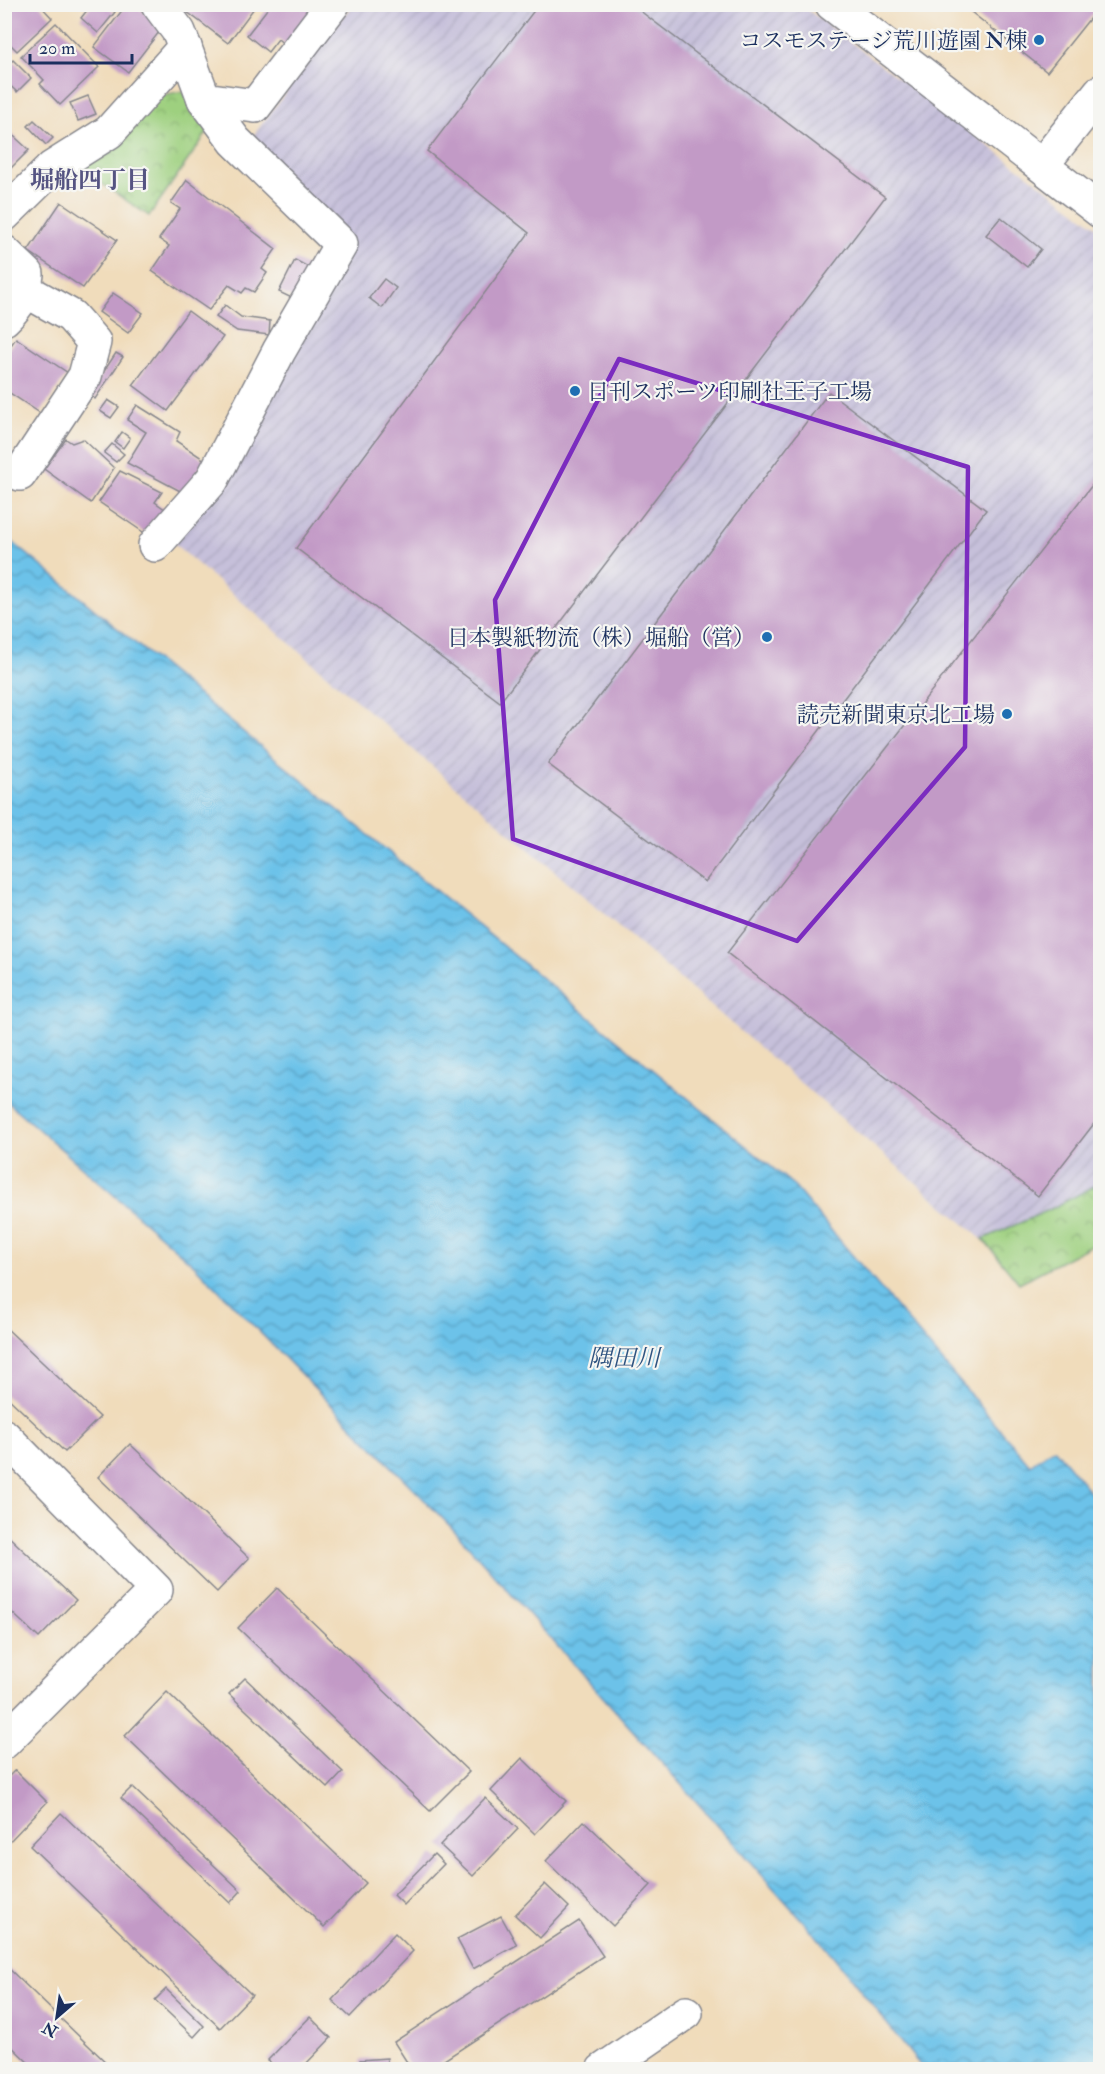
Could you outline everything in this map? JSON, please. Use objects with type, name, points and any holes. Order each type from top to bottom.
[{"type":"street","points":[[155,545],[212,480],[279,351],[341,244],[235,141],[204,99],[179,32],[158,4]]},
{"type":"street","points":[[204,99],[255,106],[333,4]]},
{"type":"street","points":[[832,4],[1101,211]]},
{"type":"street","points":[[4,215],[52,168],[109,132],[185,47]]},
{"type":"street","points":[[1041,165],[1101,92]]},
{"type":"street","points":[[4,252],[27,274],[25,290],[18,307],[4,319]]},
{"type":"street","points":[[20,474],[85,376],[94,342],[71,316],[25,290]]},
{"type":"street","points":[[4,1436],[156,1590],[4,1742]]},
{"type":"street","points":[[603,2070],[686,2013]]},
{"type":"highlighted area","points":[[619,359],[968,467],[965,747],[797,941],[513,839],[495,600]]},
{"type":"shaded area","points":[[352,5],[801,5],[1100,229],[1100,1206],[992,1248],[171,541],[351,244],[246,145]]},
{"type":"green space","points":[[183,91],[209,130],[149,216],[79,168],[154,97]]},
{"type":"green space","points":[[1100,1183],[1100,1241],[1019,1283],[983,1239],[1049,1210]]},
{"type":"water","name":"隅田川","points":[[4,535],[792,1184],[1030,1465],[1054,1448],[1100,1504],[1100,2069],[923,2069],[827,1948],[453,1529],[195,1266],[5,1100]]},
{"type":"building","points":[[4,4],[39,4],[52,18],[17,51],[4,38]]},
{"type":"building","points":[[92,4],[105,4],[115,12],[98,33],[81,18]]},
{"type":"building","points":[[127,4],[134,4],[163,27],[128,72],[94,47]]},
{"type":"building","points":[[184,4],[257,4],[228,43],[182,8]]},
{"type":"building","points":[[271,4],[320,4],[287,47],[278,39],[268,52],[247,35]]},
{"type":"building","name":"日刊スポーツ印刷社王子工場","points":[[539,4],[631,4],[885,197],[500,702],[296,548],[529,233],[427,151]]},
{"type":"building","name":"コスモステージ荒川遊園 N棟","points":[[961,4],[1093,4],[1098,8],[1047,72]]},
{"type":"building","points":[[56,23],[99,67],[60,105],[40,84],[44,80],[21,56]]},
{"type":"building","points":[[13,60],[31,78],[17,92],[4,80],[4,69]]},
{"type":"building","points":[[88,96],[96,114],[78,121],[70,103]]},
{"type":"building","points":[[34,120],[53,138],[46,145],[28,126]]},
{"type":"building","points":[[4,127],[29,150],[4,175]]},
{"type":"building","points":[[187,180],[276,249],[262,269],[267,273],[254,292],[246,288],[242,293],[229,285],[209,310],[152,271],[169,246],[159,239],[180,209],[171,203]]},
{"type":"building","points":[[61,202],[117,240],[83,288],[28,251]]},
{"type":"building","points":[[1001,217],[1041,249],[1027,267],[986,235]]},
{"type":"building","points":[[295,260],[314,270],[298,301],[279,292]]},
{"type":"building","points":[[384,279],[396,288],[382,308],[369,298]]},
{"type":"building","points":[[113,293],[143,313],[128,333],[99,312]]},
{"type":"building","points":[[225,305],[241,317],[270,321],[269,335],[237,331],[216,317]]},
{"type":"building","points":[[188,311],[223,337],[168,411],[133,385]]},
{"type":"building","points":[[16,338],[68,373],[40,413],[4,389],[4,355]]},
{"type":"building","points":[[116,353],[123,357],[95,399],[89,394]]},
{"type":"building","name":"日本製紙物流（株）堀船（営）","points":[[829,392],[986,510],[705,882],[548,764]]},
{"type":"building","points":[[108,400],[119,407],[111,418],[100,411]]},
{"type":"building","points":[[137,405],[180,432],[176,441],[205,460],[184,493],[127,463],[146,432],[127,420]]},
{"type":"building","points":[[122,432],[130,438],[123,448],[115,442]]},
{"type":"building","points":[[66,439],[72,443],[83,439],[114,468],[91,503],[44,469]]},
{"type":"building","points":[[112,444],[124,454],[116,462],[104,453]]},
{"type":"building","points":[[120,471],[162,492],[155,502],[166,510],[149,536],[99,502]]},
{"type":"building","name":"読売新聞東京北工場","points":[[1100,475],[1100,1116],[1038,1196],[727,953]]},
{"type":"building","points":[[4,1326],[100,1417],[65,1452],[4,1394]]},
{"type":"building","points":[[130,1444],[249,1558],[217,1592],[98,1477]]},
{"type":"building","points":[[4,1532],[76,1600],[39,1638],[4,1605]]},
{"type":"building","points":[[277,1588],[469,1772],[430,1811],[238,1628]]},
{"type":"building","points":[[245,1678],[343,1772],[328,1788],[229,1694]]},
{"type":"building","points":[[167,1692],[366,1883],[324,1927],[125,1736]]},
{"type":"building","points":[[522,1758],[566,1801],[535,1834],[491,1791]]},
{"type":"building","points":[[15,1770],[47,1802],[8,1843],[4,1839],[4,1781]]},
{"type":"building","points":[[132,1787],[241,1891],[230,1903],[121,1798]]},
{"type":"building","points":[[485,1798],[518,1829],[473,1876],[440,1845]]},
{"type":"building","points":[[61,1813],[252,1995],[220,2028],[30,1846]]},
{"type":"building","points":[[584,1821],[651,1885],[613,1926],[546,1861]]},
{"type":"building","points":[[434,1854],[444,1864],[404,1905],[394,1895]]},
{"type":"building","points":[[545,1884],[569,1907],[540,1938],[515,1915]]},
{"type":"building","points":[[501,1916],[517,1945],[473,1969],[457,1939]]},
{"type":"building","points":[[579,1921],[603,1956],[429,2070],[412,2070],[394,2042]]},
{"type":"building","points":[[395,1933],[413,1951],[350,2017],[332,2000]]},
{"type":"building","points":[[4,1964],[114,2070],[36,2070],[4,2039]]},
{"type":"building","points":[[166,1989],[204,2026],[194,2037],[155,2000]]},
{"type":"building","points":[[310,2017],[331,2038],[300,2070],[278,2070],[268,2060]]},
{"type":"building","points":[[387,2058],[388,2070],[361,2070],[360,2060]]},
{"type":"place","name":"コスモステージ荒川遊園 N棟","points":[[1039,40]]},
{"type":"place","name":"日刊スポーツ印刷社王子工場","points":[[575,391]]},
{"type":"place","name":"日本製紙物流（株）堀船（営）","points":[[767,637]]},
{"type":"place","name":"読売新聞東京北工場","points":[[1007,714]]},
{"type":"district","name":"堀船四丁目","points":[[90,180]]}]
